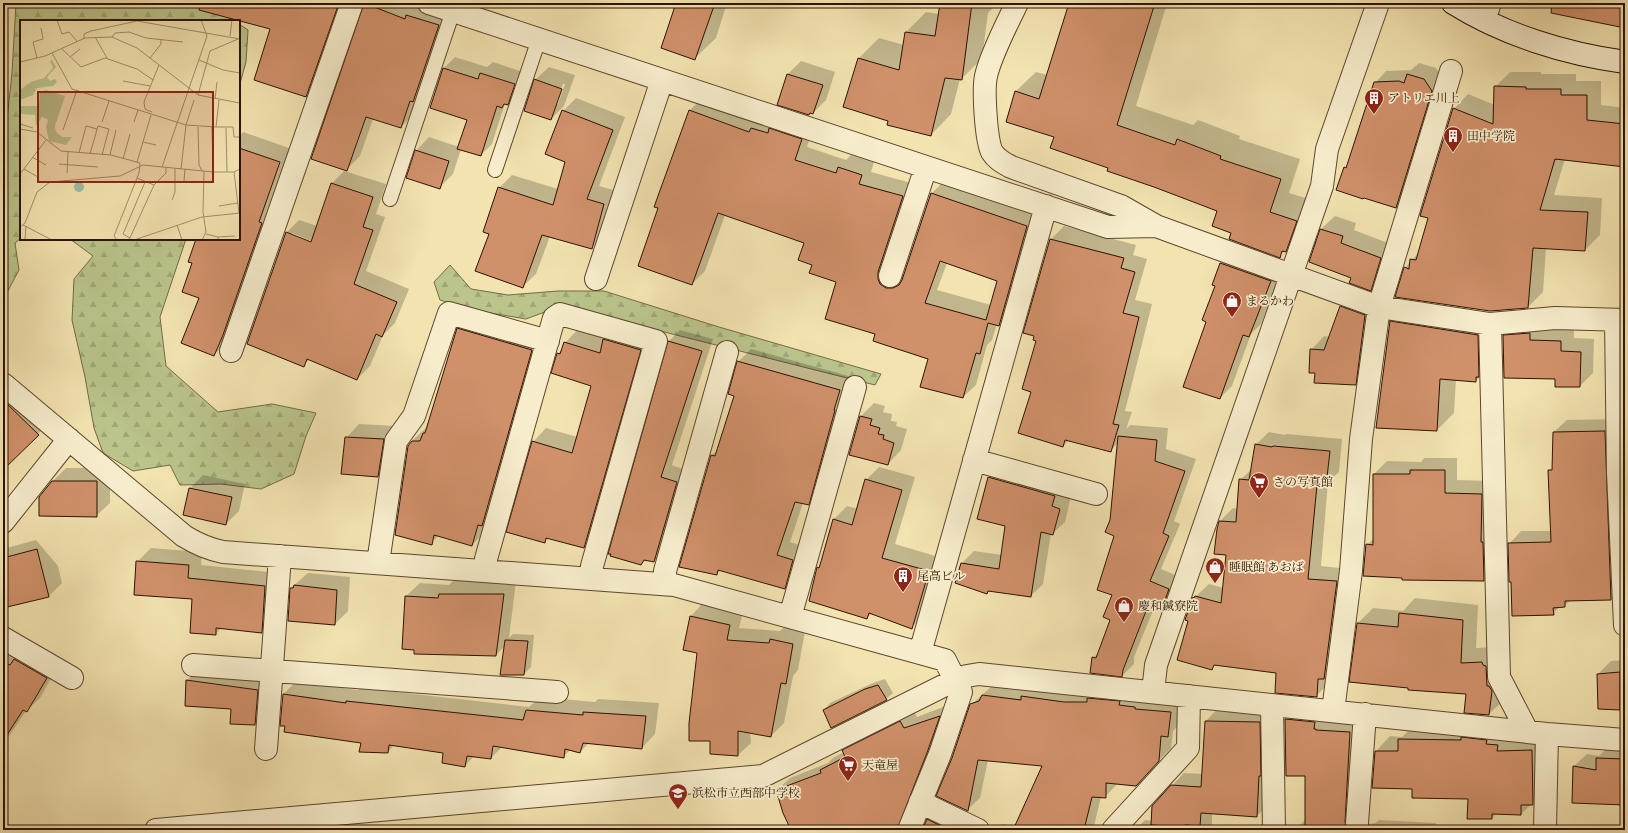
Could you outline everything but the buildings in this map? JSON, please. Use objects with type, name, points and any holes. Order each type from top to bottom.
[{"type":"street","points":[[231,351],[352,3]]},
{"type":"street","points":[[429,3],[1108,227],[1156,226]]},
{"type":"street","points":[[1017,3],[988,67],[984,84],[988,140],[992,152],[1000,161],[1011,167],[1121,206],[1156,226],[1379,306],[1490,324],[1555,318],[1621,320],[1618,472],[1625,625]]},
{"type":"street","points":[[1153,692],[1156,666],[1322,186],[1327,149],[1378,3]]},
{"type":"street","points":[[1453,3],[1487,11],[1518,34],[1550,46],[1625,62]]},
{"type":"street","points":[[1333,711],[1351,571],[1361,439],[1379,306],[1451,71]]},
{"type":"street","points":[[596,279],[662,80]]},
{"type":"street","points":[[890,276],[926,167]]},
{"type":"street","points":[[920,653],[1046,206]]},
{"type":"street","points":[[378,563],[396,441],[414,416],[449,313],[548,341]]},
{"type":"street","points":[[485,571],[486,559],[554,318],[560,314],[656,341],[592,566],[591,579]]},
{"type":"street","points":[[1490,324],[1499,677],[1537,733],[1545,830]]},
{"type":"street","points":[[665,584],[665,571],[727,352]]},
{"type":"street","points":[[3,384],[184,536],[196,544],[209,549],[223,552],[674,584],[945,660],[961,692],[940,754],[909,830]]},
{"type":"street","points":[[790,617],[855,387]]},
{"type":"street","points":[[3,522],[69,439]]},
{"type":"street","points":[[974,460],[1096,494]]},
{"type":"street","points":[[266,749],[280,556]]},
{"type":"street","points":[[3,638],[72,678]]},
{"type":"street","points":[[193,666],[557,692]]},
{"type":"street","points":[[156,830],[763,776],[955,680],[973,675],[992,675],[1537,733],[1625,740]]},
{"type":"street","points":[[1113,830],[1188,748],[1189,696]]},
{"type":"street","points":[[1272,705],[1274,830]]},
{"type":"street","points":[[1357,823],[1364,714]]},
{"type":"street","points":[[920,802],[978,830]]},
{"type":"lane","points":[[390,199],[453,11]]},
{"type":"lane","points":[[496,170],[539,39]]},
{"type":"green space","points":[[16,3],[192,3],[225,15],[232,20],[20,20],[20,239],[15,243],[19,270],[3,300],[3,129],[6,128],[12,73]]},
{"type":"green space","points":[[240,25],[248,30],[246,62],[240,83]]},
{"type":"green space","points":[[71,240],[186,240],[160,317],[166,366],[218,412],[272,404],[316,413],[306,436],[294,474],[261,489],[221,484],[180,485],[170,465],[133,471],[103,453],[94,428],[85,377],[72,320],[74,279],[93,256]]},
{"type":"green space","points":[[450,265],[471,289],[508,295],[558,291],[604,291],[719,327],[881,374],[875,385],[561,306],[526,319],[473,310],[440,300],[434,282]]},
{"type":"place","name":"アトリエ川上","points":[[1374,115]]},
{"type":"place","name":"田中学院","points":[[1453,153]]},
{"type":"place","name":"まるかわ","points":[[1232,318]]},
{"type":"place","name":"さの写真館","points":[[1259,499]]},
{"type":"place","name":"睡眠館 あおば","points":[[1215,584]]},
{"type":"place","name":"尾高ビル","points":[[903,593]]},
{"type":"place","name":"慶和鍼寮院","points":[[1124,623]]},
{"type":"place","name":"天竜屋","points":[[848,782]]},
{"type":"place","name":"浜松市立西部中学校","points":[[678,810]]}]
